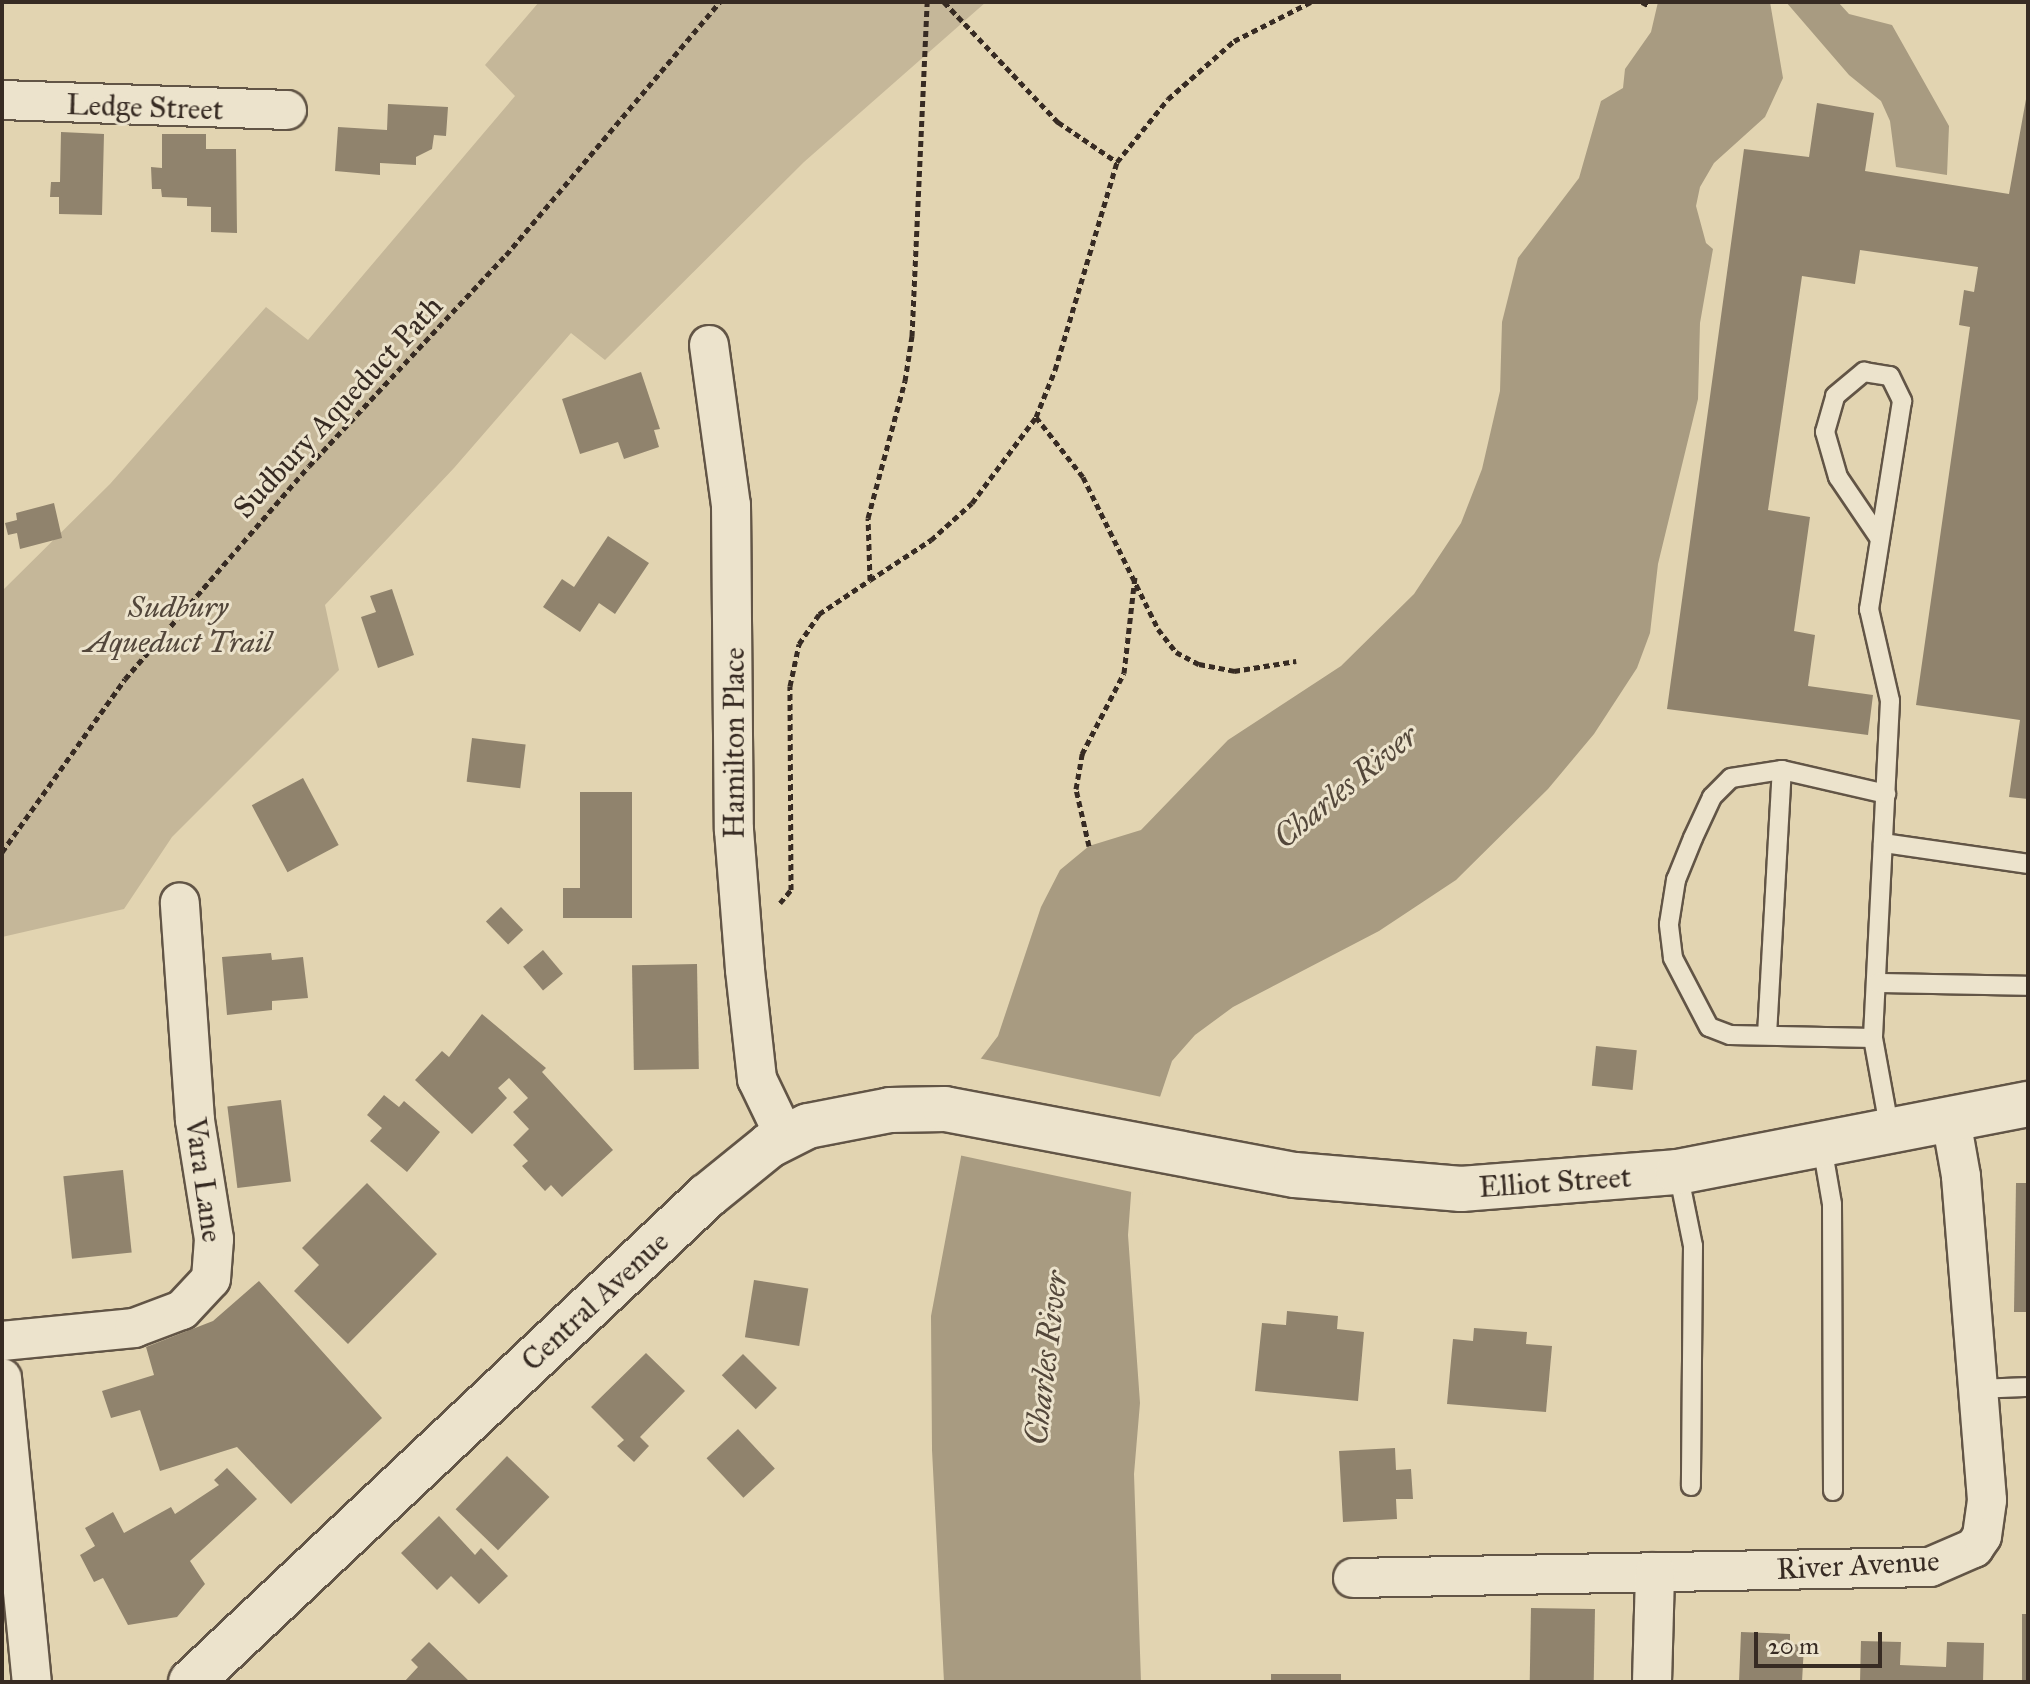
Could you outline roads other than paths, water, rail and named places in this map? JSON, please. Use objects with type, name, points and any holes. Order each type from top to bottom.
[{"type":"main road","name":"Elliot Street","points":[[1081,1134],[1295,1175],[1401,1187],[1518,1187],[1678,1172],[2028,1104]]},
{"type":"main road","name":"Central Avenue","points":[[191,1682],[707,1196],[784,1135],[873,1112],[964,1111],[1081,1134]]},
{"type":"street","name":"Ledge Street","points":[[2,100],[287,110]]},
{"type":"street","name":"Hamilton Place","points":[[709,345],[730,480],[734,830],[743,946],[757,1079],[784,1135]]},
{"type":"street","name":"Vara Lane","points":[[2,1341],[109,1332],[159,1321],[199,1296],[211,1279],[214,1239],[195,1120],[180,903]]},
{"type":"street","name":"River Avenue","points":[[1353,1578],[1930,1567],[1963,1557],[1974,1548],[1986,1518],[1961,1176],[1951,1120]]},
{"type":"street","points":[[3,1393],[9,1527],[32,1682]]},
{"type":"street","points":[[1652,1682],[1655,1572]]},
{"type":"lane","points":[[1878,536],[1838,477],[1825,432],[1835,396],[1864,372],[1890,376],[1902,401],[1878,536],[1869,617],[1889,691],[1873,1038],[1890,1132]]},
{"type":"lane","points":[[1873,1038],[1730,1035],[1705,1024],[1673,958],[1672,896],[1693,838],[1721,787],[1744,774],[1782,770],[1886,794]]},
{"type":"lane","points":[[1767,1035],[1782,770]]},
{"type":"lane","points":[[1883,843],[2028,864]]},
{"type":"lane","points":[[1877,983],[2028,986]]},
{"type":"lane","points":[[1822,1146],[1832,1204],[1833,1491]]},
{"type":"lane","points":[[1678,1172],[1693,1246],[1691,1486]]},
{"type":"lane","points":[[1978,1389],[2028,1387]]},
{"type":"water","name":"Charles River","points":[[1658,2],[1770,2],[1783,78],[1765,117],[1714,163],[1700,187],[1696,206],[1706,243],[1713,249],[1700,323],[1698,399],[1658,564],[1650,633],[1637,668],[1594,734],[1548,789],[1456,880],[1379,931],[1233,1007],[1195,1035],[1172,1061],[1132,1181],[1128,1235],[1140,1403],[1134,1474],[1141,1682],[944,1682],[932,1450],[931,1316],[979,1061],[998,1036],[1041,907],[1060,870],[1089,846],[1141,830],[1228,740],[1341,666],[1414,594],[1461,523],[1482,469],[1500,391],[1502,322],[1518,258],[1579,178],[1601,101],[1623,88],[1625,69],[1651,32]]},
{"type":"water","points":[[1786,2],[1838,2],[1849,14],[1892,25],[1949,126],[1947,175],[1896,167],[1890,121],[1881,101],[1849,75]]},
{"type":"park label","name":"Sudbury Aqueduct Trail","points":[[178,624]]}]
